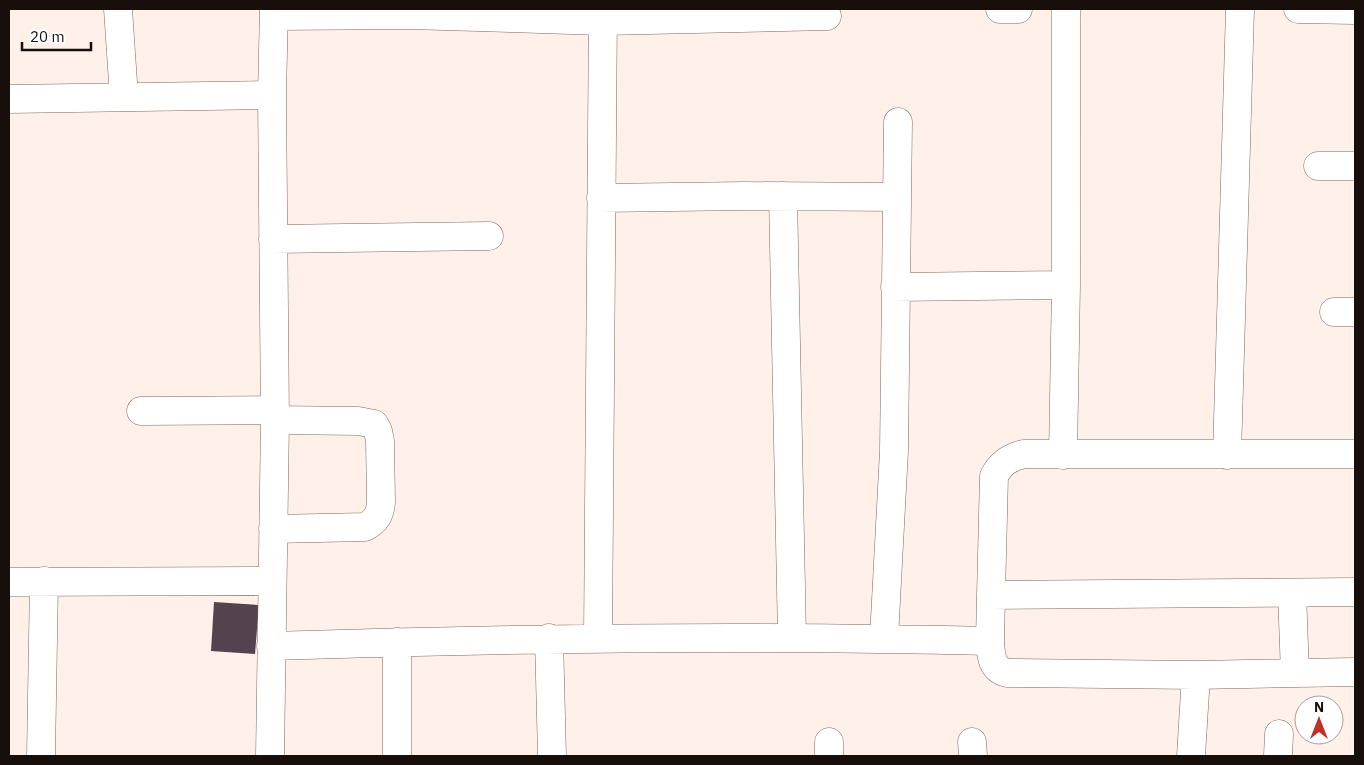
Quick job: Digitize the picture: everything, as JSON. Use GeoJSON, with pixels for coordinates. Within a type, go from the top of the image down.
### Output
{"type":"FeatureCollection","features":[{"type":"Feature","properties":{"kind":"street"},"geometry":{"type":"LineString","coordinates":[[118,9],[124,97]]}},
{"type":"Feature","properties":{"kind":"street"},"geometry":{"type":"LineString","coordinates":[[1000,9],[1018,9]]}},
{"type":"Feature","properties":{"kind":"street"},"geometry":{"type":"LineString","coordinates":[[1063,455],[1066,285],[1066,9]]}},
{"type":"Feature","properties":{"kind":"street"},"geometry":{"type":"LineString","coordinates":[[1227,455],[1240,9]]}},
{"type":"Feature","properties":{"kind":"street"},"geometry":{"type":"LineString","coordinates":[[1298,9],[1355,10]]}},
{"type":"Feature","properties":{"kind":"street"},"geometry":{"type":"LineString","coordinates":[[270,756],[275,415],[272,95],[274,13],[411,12],[827,16]]}},
{"type":"Feature","properties":{"kind":"street"},"geometry":{"type":"LineString","coordinates":[[598,637],[603,15]]}},
{"type":"Feature","properties":{"kind":"street"},"geometry":{"type":"LineString","coordinates":[[9,100],[272,95]]}},
{"type":"Feature","properties":{"kind":"street"},"geometry":{"type":"LineString","coordinates":[[884,638],[894,451],[898,122]]}},
{"type":"Feature","properties":{"kind":"street"},"geometry":{"type":"LineString","coordinates":[[1318,166],[1355,166]]}},
{"type":"Feature","properties":{"kind":"street"},"geometry":{"type":"LineString","coordinates":[[783,196],[792,637]]}},
{"type":"Feature","properties":{"kind":"street"},"geometry":{"type":"LineString","coordinates":[[601,198],[896,197]]}},
{"type":"Feature","properties":{"kind":"street"},"geometry":{"type":"LineString","coordinates":[[273,239],[489,236]]}},
{"type":"Feature","properties":{"kind":"street"},"geometry":{"type":"LineString","coordinates":[[895,286],[1066,285]]}},
{"type":"Feature","properties":{"kind":"street"},"geometry":{"type":"LineString","coordinates":[[141,411],[275,415],[358,421],[374,424],[380,441],[380,512],[375,522],[365,527],[273,529]]}},
{"type":"Feature","properties":{"kind":"street"},"geometry":{"type":"LineString","coordinates":[[1355,454],[1024,454],[1014,456],[999,468],[994,476],[990,641],[994,665],[1000,671],[1007,673],[1196,675],[1355,672]]}},
{"type":"Feature","properties":{"kind":"street"},"geometry":{"type":"LineString","coordinates":[[41,756],[44,581]]}},
{"type":"Feature","properties":{"kind":"street"},"geometry":{"type":"LineString","coordinates":[[9,582],[272,581]]}},
{"type":"Feature","properties":{"kind":"street"},"geometry":{"type":"LineString","coordinates":[[991,595],[1355,592]]}},
{"type":"Feature","properties":{"kind":"street"},"geometry":{"type":"LineString","coordinates":[[1292,593],[1295,673]]}},
{"type":"Feature","properties":{"kind":"street"},"geometry":{"type":"LineString","coordinates":[[271,646],[598,637],[792,637],[990,641]]}},
{"type":"Feature","properties":{"kind":"street"},"geometry":{"type":"LineString","coordinates":[[549,638],[552,756]]}},
{"type":"Feature","properties":{"kind":"street"},"geometry":{"type":"LineString","coordinates":[[397,642],[397,756]]}},
{"type":"Feature","properties":{"kind":"street"},"geometry":{"type":"LineString","coordinates":[[1191,756],[1196,675]]}},
{"type":"Feature","properties":{"kind":"building"},"geometry":{"type":"Polygon","coordinates":[[[214,602],[259,605],[255,654],[211,651],[214,602]]]}}]}
